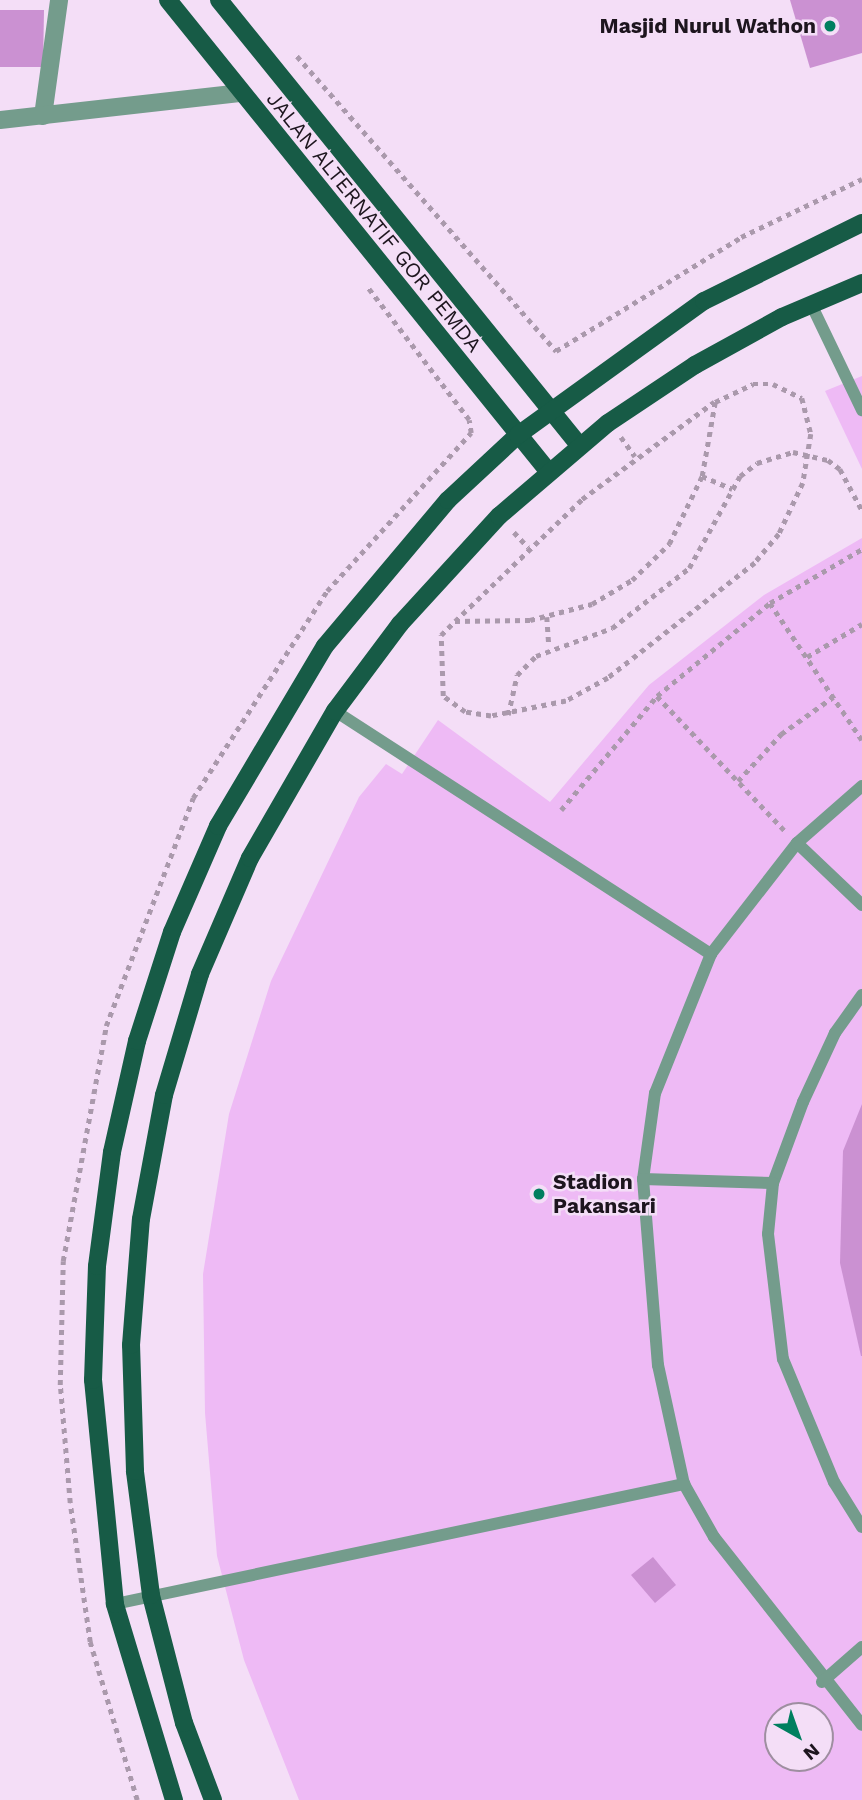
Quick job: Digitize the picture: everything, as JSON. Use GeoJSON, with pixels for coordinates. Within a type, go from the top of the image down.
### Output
{"type":"FeatureCollection","features":[{"type":"Feature","properties":{"kind":"main road","name":"JALAN ALTERNATIF GOR PEMDA"},"geometry":{"type":"LineString","coordinates":[[168,0],[239,93],[548,471]]}},
{"type":"Feature","properties":{"kind":"main road","name":"JALAN ALTERNATIF GOR PEMDA"},"geometry":{"type":"LineString","coordinates":[[219,0],[579,445]]}},
{"type":"Feature","properties":{"kind":"main road"},"geometry":{"type":"LineString","coordinates":[[174,1800],[115,1604],[93,1380],[97,1266],[112,1152],[137,1041],[172,932],[218,826],[326,646],[439,510],[517,435],[549,409],[704,301],[862,223]]}},
{"type":"Feature","properties":{"kind":"main road"},"geometry":{"type":"LineString","coordinates":[[212,1800],[184,1723],[152,1595],[135,1471],[131,1345],[141,1219],[164,1095],[200,974],[250,858],[335,711],[400,624],[548,471],[579,445],[695,365],[811,304],[862,283]]}},
{"type":"Feature","properties":{"kind":"street"},"geometry":{"type":"LineString","coordinates":[[43,116],[59,0]]}},
{"type":"Feature","properties":{"kind":"street"},"geometry":{"type":"LineString","coordinates":[[0,120],[239,93]]}},
{"type":"Feature","properties":{"kind":"lane"},"geometry":{"type":"LineString","coordinates":[[811,304],[862,410]]}},
{"type":"Feature","properties":{"kind":"lane"},"geometry":{"type":"LineString","coordinates":[[335,711],[711,954]]}},
{"type":"Feature","properties":{"kind":"lane"},"geometry":{"type":"LineString","coordinates":[[862,786],[797,843],[711,954],[655,1093],[643,1179],[658,1365],[684,1484],[714,1537],[822,1682],[862,1725]]}},
{"type":"Feature","properties":{"kind":"lane"},"geometry":{"type":"LineString","coordinates":[[797,843],[862,905]]}},
{"type":"Feature","properties":{"kind":"lane"},"geometry":{"type":"LineString","coordinates":[[862,995],[835,1033],[773,1183],[768,1234],[783,1359],[824,1460],[862,1527]]}},
{"type":"Feature","properties":{"kind":"lane"},"geometry":{"type":"LineString","coordinates":[[643,1179],[773,1183]]}},
{"type":"Feature","properties":{"kind":"lane"},"geometry":{"type":"LineString","coordinates":[[115,1604],[684,1484]]}},
{"type":"Feature","properties":{"kind":"lane"},"geometry":{"type":"LineString","coordinates":[[822,1682],[862,1647]]}},
{"type":"Feature","properties":{"kind":"path"},"geometry":{"type":"LineString","coordinates":[[293,52],[556,351],[741,237],[862,179]]}},
{"type":"Feature","properties":{"kind":"path"},"geometry":{"type":"LineString","coordinates":[[752,384],[791,389],[807,409],[810,455],[779,534],[755,564],[608,678],[566,701],[508,715],[465,712],[443,696],[441,635],[528,547],[635,456],[715,402],[752,384]]}},
{"type":"Feature","properties":{"kind":"path"},"geometry":{"type":"LineString","coordinates":[[455,621],[547,617],[592,604],[632,580],[669,544],[702,476],[715,402]]}},
{"type":"Feature","properties":{"kind":"path"},"geometry":{"type":"LineString","coordinates":[[608,441],[628,426]]}},
{"type":"Feature","properties":{"kind":"path"},"geometry":{"type":"LineString","coordinates":[[618,433],[635,456]]}},
{"type":"Feature","properties":{"kind":"path"},"geometry":{"type":"LineString","coordinates":[[508,715],[517,675],[550,646],[612,628],[651,603],[690,568],[740,475],[775,454],[810,455],[840,469],[862,510]]}},
{"type":"Feature","properties":{"kind":"path"},"geometry":{"type":"LineString","coordinates":[[702,476],[732,489]]}},
{"type":"Feature","properties":{"kind":"path"},"geometry":{"type":"LineString","coordinates":[[499,536],[509,526],[528,547]]}},
{"type":"Feature","properties":{"kind":"path"},"geometry":{"type":"LineString","coordinates":[[561,810],[657,696],[769,603],[862,549]]}},
{"type":"Feature","properties":{"kind":"path"},"geometry":{"type":"LineString","coordinates":[[769,603],[862,740]]}},
{"type":"Feature","properties":{"kind":"path"},"geometry":{"type":"LineString","coordinates":[[547,617],[550,646]]}},
{"type":"Feature","properties":{"kind":"path"},"geometry":{"type":"LineString","coordinates":[[807,657],[862,624]]}},
{"type":"Feature","properties":{"kind":"path"},"geometry":{"type":"LineString","coordinates":[[657,696],[797,843]]}},
{"type":"Feature","properties":{"kind":"path"},"geometry":{"type":"LineString","coordinates":[[738,781],[781,734],[833,696]]}},
{"type":"Feature","properties":{"kind":"shaded area"},"geometry":{"type":"Polygon","coordinates":[[[862,376],[862,469],[825,391],[862,376]]]}},
{"type":"Feature","properties":{"kind":"shaded area","name":"Stadion Pakansari"},"geometry":{"type":"Polygon","coordinates":[[[862,538],[862,1800],[299,1800],[244,1660],[217,1556],[205,1413],[203,1274],[229,1114],[271,981],[359,797],[386,764],[402,774],[438,720],[550,802],[649,685],[764,595],[862,538]]]}},
{"type":"Feature","properties":{"kind":"building","name":"Masjid Nurul Wathon"},"geometry":{"type":"Polygon","coordinates":[[[790,0],[862,0],[862,53],[810,68],[790,0]]]}},
{"type":"Feature","properties":{"kind":"building"},"geometry":{"type":"Polygon","coordinates":[[[0,10],[44,10],[43,67],[0,67],[0,10]]]}},
{"type":"Feature","properties":{"kind":"building"},"geometry":{"type":"Polygon","coordinates":[[[862,1104],[861,1356],[840,1263],[843,1151],[862,1104]]]}},
{"type":"Feature","properties":{"kind":"building"},"geometry":{"type":"Polygon","coordinates":[[[653,1557],[676,1585],[655,1603],[631,1575],[653,1557]]]}},
{"type":"Feature","properties":{"kind":"place","name":"Masjid Nurul Wathon"},"geometry":{"type":"Point","coordinates":[830,26]}},
{"type":"Feature","properties":{"kind":"place","name":"Stadion Pakansari"},"geometry":{"type":"Point","coordinates":[539,1194]}}]}
